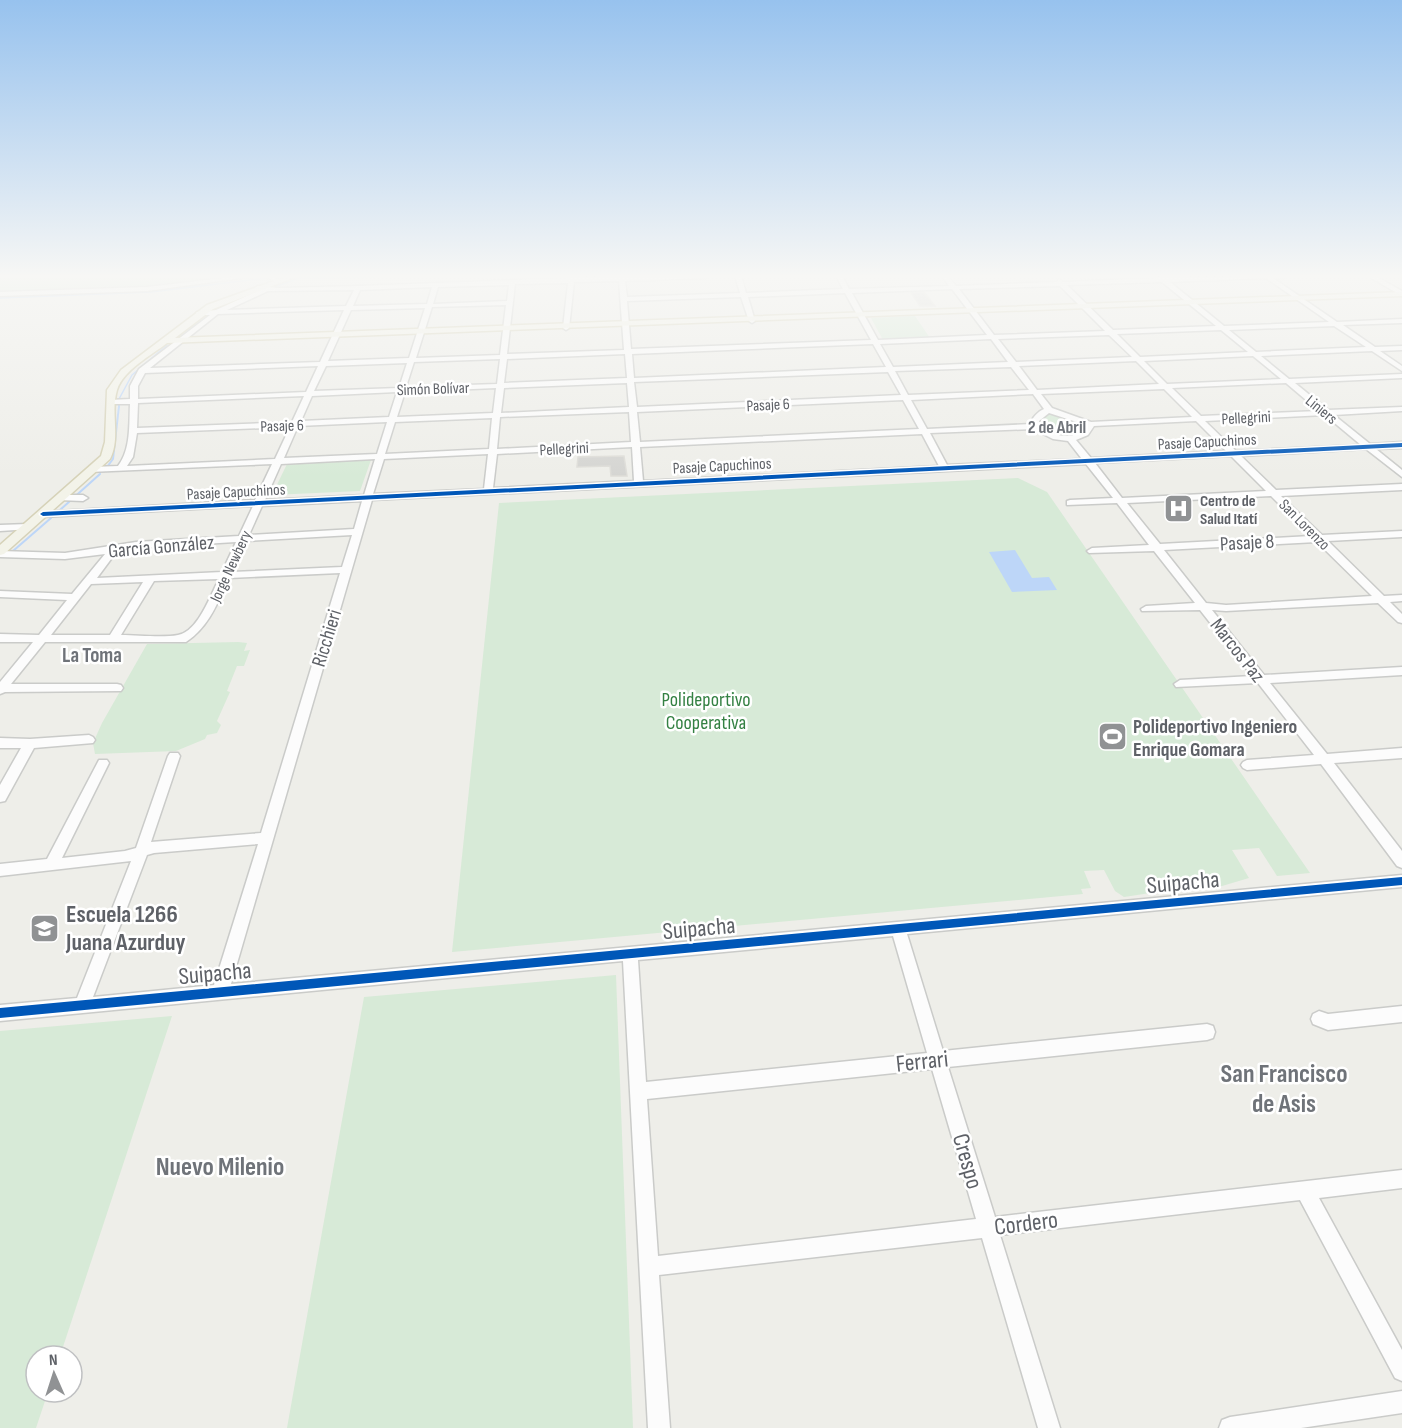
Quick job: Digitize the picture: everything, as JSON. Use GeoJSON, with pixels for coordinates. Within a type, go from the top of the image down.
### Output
{"type":"FeatureCollection","features":[{"type":"Feature","properties":{"kind":"main road"},"geometry":{"type":"LineString","coordinates":[[0,552],[43,514],[72,498],[92,470],[106,457],[110,442],[112,402],[116,381],[124,372],[171,343]]}},
{"type":"Feature","properties":{"kind":"street"},"geometry":{"type":"LineString","coordinates":[[120,469],[129,457],[133,431],[135,381],[142,371],[172,343]]}},
{"type":"Feature","properties":{"kind":"street","name":"Jorge Newbery"},"geometry":{"type":"LineString","coordinates":[[112,639],[182,639],[193,632],[208,613],[333,343]]}},
{"type":"Feature","properties":{"kind":"street","name":"Ricchieri"},"geometry":{"type":"LineString","coordinates":[[220,993],[357,532],[417,343]]}},
{"type":"Feature","properties":{"kind":"street"},"geometry":{"type":"LineString","coordinates":[[488,491],[505,343]]}},
{"type":"Feature","properties":{"kind":"street"},"geometry":{"type":"LineString","coordinates":[[627,343],[639,483]]}},
{"type":"Feature","properties":{"kind":"street"},"geometry":{"type":"LineString","coordinates":[[142,371],[838,343]]}},
{"type":"Feature","properties":{"kind":"street"},"geometry":{"type":"LineString","coordinates":[[876,343],[944,467]]}},
{"type":"Feature","properties":{"kind":"street"},"geometry":{"type":"LineString","coordinates":[[998,343],[1049,410],[1090,424],[1089,430],[1078,438],[1071,439],[1040,430],[1035,426],[1035,421],[1043,412],[1049,410]]}},
{"type":"Feature","properties":{"kind":"street","name":"San Lorenzo"},"geometry":{"type":"LineString","coordinates":[[1121,343],[1402,620]]}},
{"type":"Feature","properties":{"kind":"street","name":"Liniers"},"geometry":{"type":"LineString","coordinates":[[1240,343],[1402,474]]}},
{"type":"Feature","properties":{"kind":"street"},"geometry":{"type":"LineString","coordinates":[[1363,343],[1402,369]]}},
{"type":"Feature","properties":{"kind":"street","name":"Simón Bolívar"},"geometry":{"type":"LineString","coordinates":[[112,402],[1402,348]]}},
{"type":"Feature","properties":{"kind":"street","name":"Pasaje 6"},"geometry":{"type":"LineString","coordinates":[[133,431],[1402,376]]}},
{"type":"Feature","properties":{"kind":"street","name":"Pellegrini"},"geometry":{"type":"LineString","coordinates":[[1090,424],[1402,410]]}},
{"type":"Feature","properties":{"kind":"street","name":"Pellegrini"},"geometry":{"type":"LineString","coordinates":[[92,470],[636,445],[923,429],[1035,426]]}},
{"type":"Feature","properties":{"kind":"street","name":"Marcos Paz"},"geometry":{"type":"LineString","coordinates":[[1071,439],[1324,759],[1402,862]]}},
{"type":"Feature","properties":{"kind":"street","name":"Pasaje Capuchinos"},"geometry":{"type":"LineString","coordinates":[[43,514],[1402,445]]}},
{"type":"Feature","properties":{"kind":"street"},"geometry":{"type":"LineString","coordinates":[[1070,504],[1402,487]]}},
{"type":"Feature","properties":{"kind":"street"},"geometry":{"type":"LineString","coordinates":[[0,528],[28,527]]}},
{"type":"Feature","properties":{"kind":"street","name":"García González"},"geometry":{"type":"LineString","coordinates":[[0,552],[65,556],[136,545],[357,532]]}},
{"type":"Feature","properties":{"kind":"street","name":"Pasaje 8"},"geometry":{"type":"LineString","coordinates":[[1092,551],[1402,534]]}},
{"type":"Feature","properties":{"kind":"street"},"geometry":{"type":"LineString","coordinates":[[0,689],[115,548]]}},
{"type":"Feature","properties":{"kind":"street"},"geometry":{"type":"LineString","coordinates":[[88,581],[346,570]]}},
{"type":"Feature","properties":{"kind":"street"},"geometry":{"type":"LineString","coordinates":[[0,638],[112,639],[150,579]]}},
{"type":"Feature","properties":{"kind":"street"},"geometry":{"type":"LineString","coordinates":[[1146,609],[1203,606],[1226,608],[1376,595],[1402,590]]}},
{"type":"Feature","properties":{"kind":"street"},"geometry":{"type":"LineString","coordinates":[[0,594],[76,597]]}},
{"type":"Feature","properties":{"kind":"street"},"geometry":{"type":"LineString","coordinates":[[1376,595],[1402,598]]}},
{"type":"Feature","properties":{"kind":"street"},"geometry":{"type":"LineString","coordinates":[[1180,684],[1402,671]]}},
{"type":"Feature","properties":{"kind":"street"},"geometry":{"type":"LineString","coordinates":[[0,689],[117,688]]}},
{"type":"Feature","properties":{"kind":"street"},"geometry":{"type":"LineString","coordinates":[[0,743],[30,744],[89,740]]}},
{"type":"Feature","properties":{"kind":"street"},"geometry":{"type":"LineString","coordinates":[[0,797],[30,744]]}},
{"type":"Feature","properties":{"kind":"street"},"geometry":{"type":"LineString","coordinates":[[1247,765],[1402,753]]}},
{"type":"Feature","properties":{"kind":"street"},"geometry":{"type":"LineString","coordinates":[[82,1005],[141,852],[174,756]]}},
{"type":"Feature","properties":{"kind":"street"},"geometry":{"type":"LineString","coordinates":[[51,865],[104,764]]}},
{"type":"Feature","properties":{"kind":"street"},"geometry":{"type":"LineString","coordinates":[[0,870],[125,857],[154,847],[266,838]]}},
{"type":"Feature","properties":{"kind":"street","name":"Suipacha"},"geometry":{"type":"LineString","coordinates":[[0,1013],[1402,881]]}},
{"type":"Feature","properties":{"kind":"street","name":"Crespo"},"geometry":{"type":"LineString","coordinates":[[898,929],[1048,1428]]}},
{"type":"Feature","properties":{"kind":"street"},"geometry":{"type":"LineString","coordinates":[[630,954],[659,1428]]}},
{"type":"Feature","properties":{"kind":"street"},"geometry":{"type":"LineString","coordinates":[[1319,1020],[1329,1022],[1402,1014]]}},
{"type":"Feature","properties":{"kind":"street","name":"Ferrari"},"geometry":{"type":"LineString","coordinates":[[638,1091],[1207,1032]]}},
{"type":"Feature","properties":{"kind":"street","name":"Cordero"},"geometry":{"type":"LineString","coordinates":[[649,1268],[1402,1179]]}},
{"type":"Feature","properties":{"kind":"street"},"geometry":{"type":"LineString","coordinates":[[1305,1190],[1402,1371]]}},
{"type":"Feature","properties":{"kind":"street"},"geometry":{"type":"LineString","coordinates":[[1230,1428],[1402,1402]]}},
{"type":"Feature","properties":{"kind":"green space"},"geometry":{"type":"Polygon","coordinates":[[[1057,413],[1081,422],[1085,427],[1076,436],[1066,436],[1051,432],[1039,423],[1047,414],[1057,413]]]}},
{"type":"Feature","properties":{"kind":"green space"},"geometry":{"type":"Polygon","coordinates":[[[371,460],[360,491],[272,495],[287,464],[371,460]]]}},
{"type":"Feature","properties":{"kind":"green space","name":"Polideportivo Cooperativa"},"geometry":{"type":"Polygon","coordinates":[[[1018,478],[1047,492],[1310,873],[1277,876],[1259,848],[1232,850],[1249,878],[1212,889],[1157,892],[1124,897],[1115,891],[1104,870],[1084,871],[1091,888],[1081,889],[1083,894],[452,952],[499,503],[1018,478]]]}},
{"type":"Feature","properties":{"kind":"green space"},"geometry":{"type":"Polygon","coordinates":[[[247,643],[244,651],[250,650],[244,666],[237,666],[227,691],[230,692],[217,721],[221,725],[217,733],[207,735],[205,739],[176,751],[95,754],[93,743],[102,723],[147,644],[247,643]]]}},
{"type":"Feature","properties":{"kind":"green space"},"geometry":{"type":"Polygon","coordinates":[[[616,975],[633,1428],[287,1428],[364,997],[616,975]]]}},
{"type":"Feature","properties":{"kind":"green space"},"geometry":{"type":"Polygon","coordinates":[[[172,1016],[64,1344],[24,1344],[24,1404],[44,1404],[36,1428],[0,1428],[0,1031],[172,1016]]]}},
{"type":"Feature","properties":{"kind":"water"},"geometry":{"type":"Polygon","coordinates":[[[1015,550],[1032,578],[1049,577],[1057,590],[1012,592],[989,552],[1015,550]]]}},
{"type":"Feature","properties":{"kind":"building"},"geometry":{"type":"Polygon","coordinates":[[[624,456],[627,476],[611,476],[610,466],[577,467],[578,457],[624,456]]]}},
{"type":"Feature","properties":{"kind":"waterway"},"geometry":{"type":"LineString","coordinates":[[119,399],[132,375],[167,345]]}},
{"type":"Feature","properties":{"kind":"waterway"},"geometry":{"type":"LineString","coordinates":[[107,467],[113,459],[119,406]]}},
{"type":"Feature","properties":{"kind":"waterway"},"geometry":{"type":"LineString","coordinates":[[60,510],[100,474]]}},
{"type":"Feature","properties":{"kind":"waterway"},"geometry":{"type":"LineString","coordinates":[[13,551],[51,518]]}},
{"type":"Feature","properties":{"kind":"cycle path"},"geometry":{"type":"LineString","coordinates":[[43,514],[1402,445]]}},
{"type":"Feature","properties":{"kind":"cycle path"},"geometry":{"type":"LineString","coordinates":[[0,1013],[1402,881]]}},
{"type":"Feature","properties":{"kind":"place","name":"Centro de Salud Itatí"},"geometry":{"type":"Point","coordinates":[1179,509]}},
{"type":"Feature","properties":{"kind":"place","name":"Polideportivo Ingeniero Enrique Gomara"},"geometry":{"type":"Point","coordinates":[1112,737]}},
{"type":"Feature","properties":{"kind":"place","name":"Escuela 1266 Juana Azurduy"},"geometry":{"type":"Point","coordinates":[45,928]}},
{"type":"Feature","properties":{"kind":"district","name":"2 de Abril"},"geometry":{"type":"Point","coordinates":[1057,427]}},
{"type":"Feature","properties":{"kind":"district","name":"La Toma"},"geometry":{"type":"Point","coordinates":[92,655]}},
{"type":"Feature","properties":{"kind":"district","name":"San Francisco de Asis"},"geometry":{"type":"Point","coordinates":[1284,1088]}},
{"type":"Feature","properties":{"kind":"district","name":"Nuevo Milenio"},"geometry":{"type":"Point","coordinates":[220,1166]}}]}
